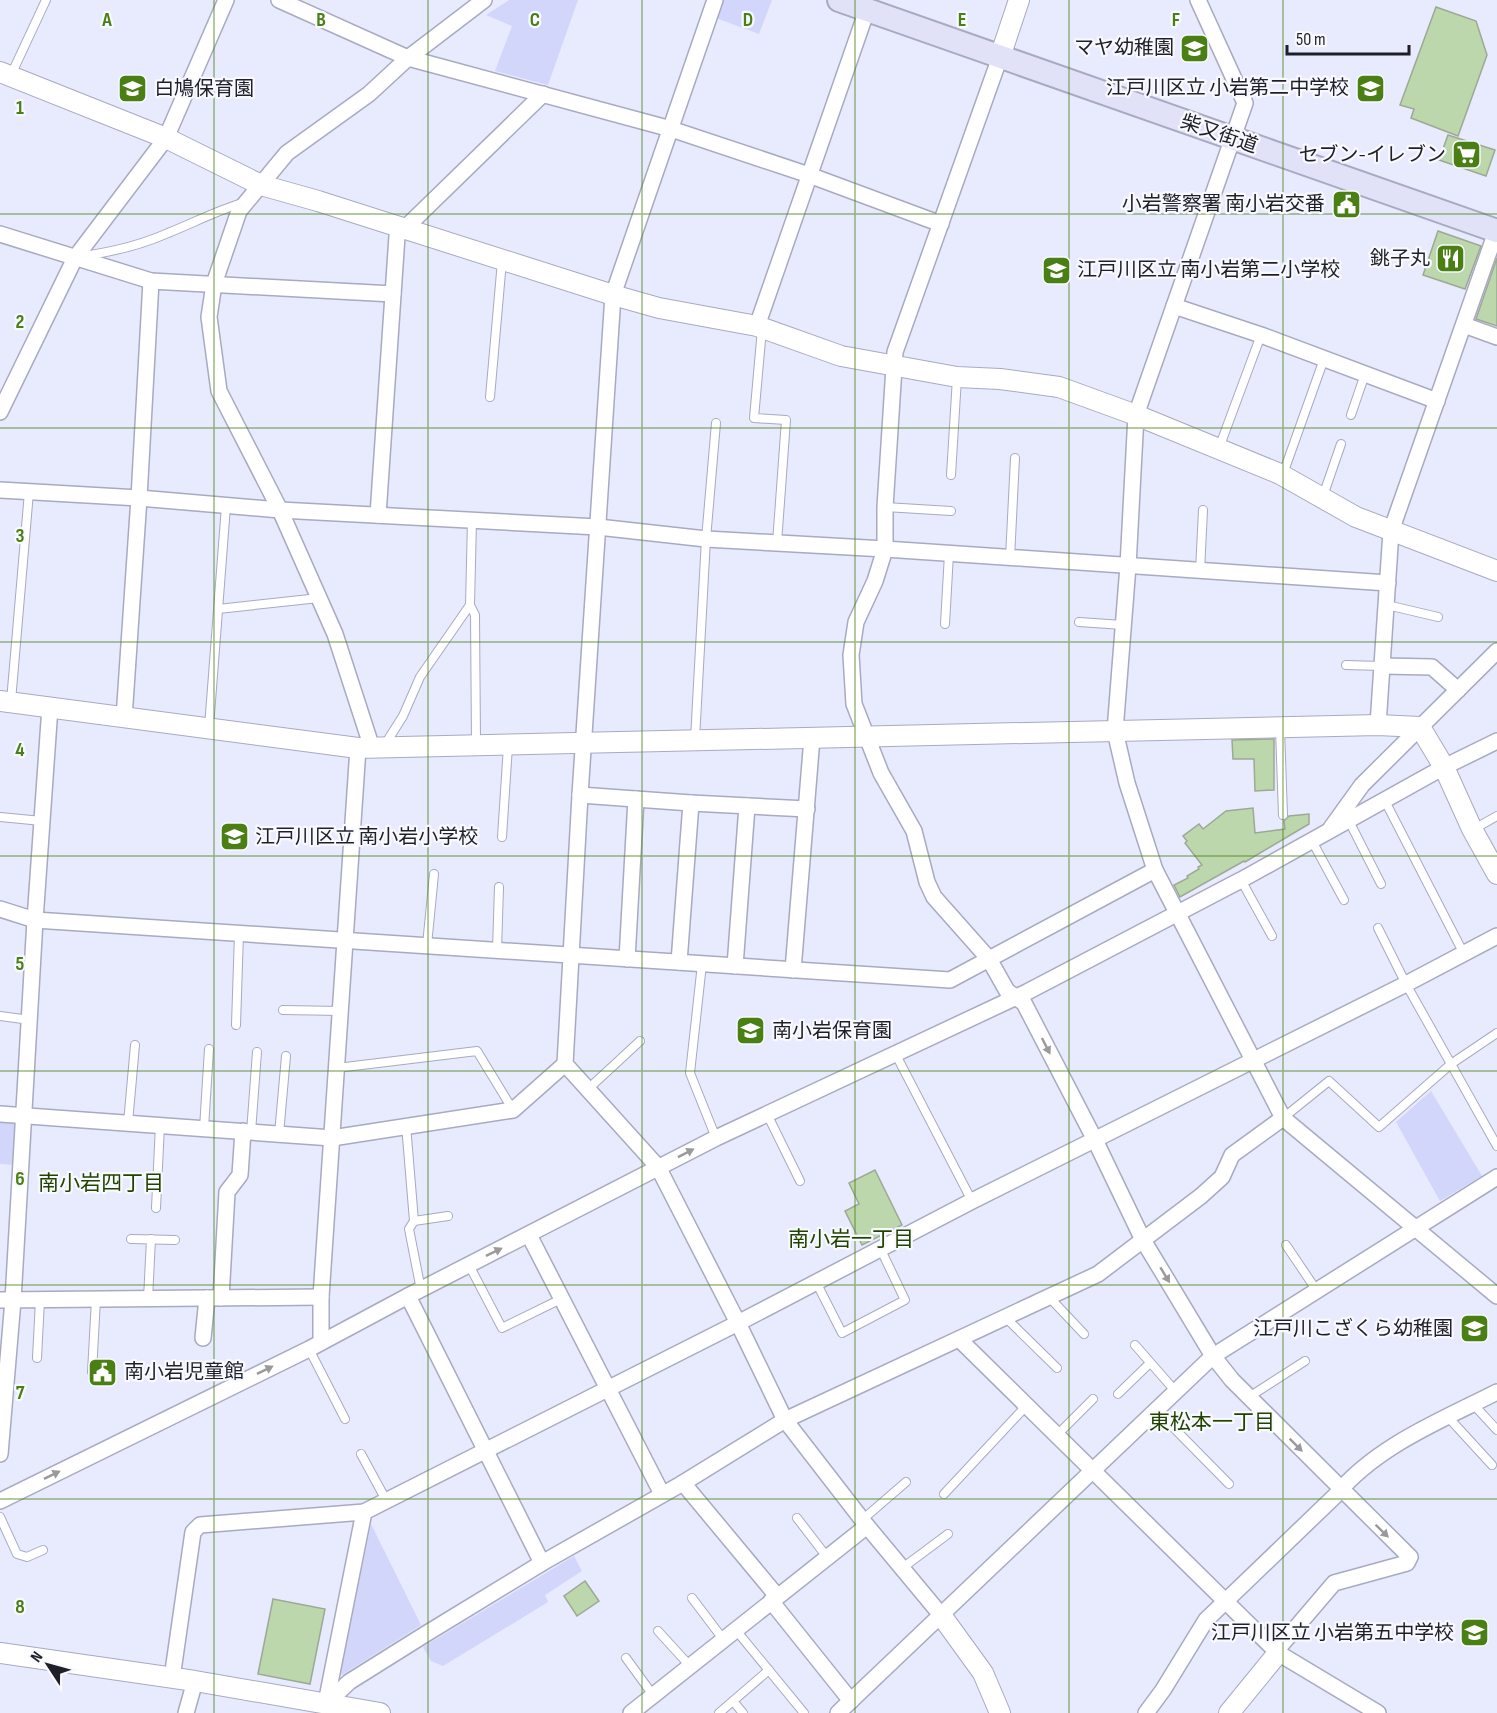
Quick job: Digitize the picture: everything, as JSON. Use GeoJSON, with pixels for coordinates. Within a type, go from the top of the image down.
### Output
{"type":"FeatureCollection","features":[{"type":"Feature","properties":{"kind":"main road","name":"柴又街道"},"geometry":{"type":"LineString","coordinates":[[839,0],[1497,230]]}},
{"type":"Feature","properties":{"kind":"street"},"geometry":{"type":"LineString","coordinates":[[0,412],[75,258],[166,138],[226,0]]}},
{"type":"Feature","properties":{"kind":"street"},"geometry":{"type":"LineString","coordinates":[[279,0],[408,58],[671,129],[809,175],[941,224]]}},
{"type":"Feature","properties":{"kind":"street"},"geometry":{"type":"LineString","coordinates":[[315,1345],[321,1297],[346,939],[371,748],[335,634],[280,510],[219,391],[209,317],[214,284],[239,211],[287,153],[369,94],[408,58],[484,0]]}},
{"type":"Feature","properties":{"kind":"street"},"geometry":{"type":"LineString","coordinates":[[715,0],[613,295],[583,743],[565,1064],[658,1167],[786,1420],[864,1523],[941,1615],[983,1673],[1000,1713]]}},
{"type":"Feature","properties":{"kind":"street"},"geometry":{"type":"LineString","coordinates":[[1019,0],[895,352],[885,507],[885,549],[875,581],[856,622],[851,656],[854,704],[881,773],[914,831],[933,897],[988,959],[1007,991],[1024,1003],[1095,1140],[1143,1240],[1213,1356],[1232,1380],[1410,1557],[1407,1563],[1334,1583],[1229,1713]]}},
{"type":"Feature","properties":{"kind":"street"},"geometry":{"type":"LineString","coordinates":[[1198,0],[1245,103],[1136,415],[1128,566],[1115,731],[1127,783],[1155,870],[1284,1118],[1497,1296]]}},
{"type":"Feature","properties":{"kind":"street"},"geometry":{"type":"LineString","coordinates":[[759,327],[867,10]]}},
{"type":"Feature","properties":{"kind":"street"},"geometry":{"type":"LineString","coordinates":[[5,74],[166,138],[261,185],[318,201],[397,228],[405,228],[613,295],[659,308],[759,327],[841,356],[957,377],[1000,379],[1059,387],[1136,415],[1283,475],[1356,517],[1497,571]]}},
{"type":"Feature","properties":{"kind":"street"},"geometry":{"type":"LineString","coordinates":[[378,515],[397,236],[543,94]]}},
{"type":"Feature","properties":{"kind":"street"},"geometry":{"type":"LineString","coordinates":[[1378,725],[1391,531],[1497,230]]}},
{"type":"Feature","properties":{"kind":"street"},"geometry":{"type":"LineString","coordinates":[[0,234],[151,281],[393,294]]}},
{"type":"Feature","properties":{"kind":"street"},"geometry":{"type":"LineString","coordinates":[[124,717],[151,281]]}},
{"type":"Feature","properties":{"kind":"street"},"geometry":{"type":"LineString","coordinates":[[1174,306],[1261,335],[1437,401]]}},
{"type":"Feature","properties":{"kind":"street"},"geometry":{"type":"LineString","coordinates":[[1464,325],[1497,337]]}},
{"type":"Feature","properties":{"kind":"street"},"geometry":{"type":"LineString","coordinates":[[0,490],[139,498],[280,510],[598,527],[706,539],[1388,583]]}},
{"type":"Feature","properties":{"kind":"street"},"geometry":{"type":"LineString","coordinates":[[1328,832],[1362,785],[1497,651]]}},
{"type":"Feature","properties":{"kind":"street"},"geometry":{"type":"LineString","coordinates":[[1382,666],[1432,667],[1458,690]]}},
{"type":"Feature","properties":{"kind":"street"},"geometry":{"type":"LineString","coordinates":[[6,701],[209,729],[371,748],[1378,725],[1420,727]]}},
{"type":"Feature","properties":{"kind":"street"},"geometry":{"type":"LineString","coordinates":[[0,1454],[7,1300],[25,1116],[35,920],[50,707]]}},
{"type":"Feature","properties":{"kind":"street"},"geometry":{"type":"LineString","coordinates":[[1420,727],[1444,767],[1472,829],[1497,874]]}},
{"type":"Feature","properties":{"kind":"street"},"geometry":{"type":"LineString","coordinates":[[793,970],[812,738]]}},
{"type":"Feature","properties":{"kind":"street"},"geometry":{"type":"LineString","coordinates":[[0,1500],[315,1345],[716,1138],[1015,998],[1241,880],[1444,767],[1497,741]]}},
{"type":"Feature","properties":{"kind":"street"},"geometry":{"type":"LineString","coordinates":[[580,795],[807,809]]}},
{"type":"Feature","properties":{"kind":"street"},"geometry":{"type":"LineString","coordinates":[[627,959],[636,799]]}},
{"type":"Feature","properties":{"kind":"street"},"geometry":{"type":"LineString","coordinates":[[679,962],[691,803]]}},
{"type":"Feature","properties":{"kind":"street"},"geometry":{"type":"LineString","coordinates":[[735,966],[747,806]]}},
{"type":"Feature","properties":{"kind":"street"},"geometry":{"type":"LineString","coordinates":[[0,909],[35,920],[950,980],[1155,870]]}},
{"type":"Feature","properties":{"kind":"street"},"geometry":{"type":"LineString","coordinates":[[172,1678],[193,1532],[200,1525],[364,1512],[1497,936]]}},
{"type":"Feature","properties":{"kind":"street"},"geometry":{"type":"LineString","coordinates":[[0,1114],[332,1137],[513,1110],[565,1064]]}},
{"type":"Feature","properties":{"kind":"street"},"geometry":{"type":"LineString","coordinates":[[334,1708],[349,1682],[542,1563],[683,1483],[786,1420],[1098,1274],[1202,1196],[1222,1177],[1232,1155],[1284,1118]]}},
{"type":"Feature","properties":{"kind":"street"},"geometry":{"type":"LineString","coordinates":[[203,1338],[214,1298],[227,1192],[240,1175],[247,1131]]}},
{"type":"Feature","properties":{"kind":"street"},"geometry":{"type":"LineString","coordinates":[[838,1713],[1092,1470],[1177,1393],[1213,1356],[1497,1177]]}},
{"type":"Feature","properties":{"kind":"street"},"geometry":{"type":"LineString","coordinates":[[529,1235],[662,1494]]}},
{"type":"Feature","properties":{"kind":"street"},"geometry":{"type":"LineString","coordinates":[[414,1293],[484,1450],[542,1563]]}},
{"type":"Feature","properties":{"kind":"street"},"geometry":{"type":"LineString","coordinates":[[7,1300],[321,1297]]}},
{"type":"Feature","properties":{"kind":"street"},"geometry":{"type":"LineString","coordinates":[[960,1340],[1277,1652],[1378,1713]]}},
{"type":"Feature","properties":{"kind":"street"},"geometry":{"type":"LineString","coordinates":[[1146,1713],[1163,1690],[1206,1620],[1349,1480],[1399,1442],[1497,1392]]}},
{"type":"Feature","properties":{"kind":"street"},"geometry":{"type":"LineString","coordinates":[[683,1483],[774,1598],[851,1701]]}},
{"type":"Feature","properties":{"kind":"street"},"geometry":{"type":"LineString","coordinates":[[334,1708],[364,1512]]}},
{"type":"Feature","properties":{"kind":"street"},"geometry":{"type":"LineString","coordinates":[[631,1713],[827,1557],[864,1523]]}},
{"type":"Feature","properties":{"kind":"street"},"geometry":{"type":"LineString","coordinates":[[0,1653],[195,1681],[334,1708],[380,1713]]}},
{"type":"Feature","properties":{"kind":"street"},"geometry":{"type":"LineString","coordinates":[[186,1713],[195,1681]]}},
{"type":"Feature","properties":{"kind":"lane"},"geometry":{"type":"LineString","coordinates":[[5,74],[46,0]]}},
{"type":"Feature","properties":{"kind":"lane"},"geometry":{"type":"LineString","coordinates":[[75,258],[110,252],[166,234],[223,209],[246,202]]}},
{"type":"Feature","properties":{"kind":"lane"},"geometry":{"type":"LineString","coordinates":[[490,397],[502,261]]}},
{"type":"Feature","properties":{"kind":"lane"},"geometry":{"type":"LineString","coordinates":[[759,327],[754,418],[786,420],[777,543]]}},
{"type":"Feature","properties":{"kind":"lane"},"geometry":{"type":"LineString","coordinates":[[1219,449],[1261,335]]}},
{"type":"Feature","properties":{"kind":"lane"},"geometry":{"type":"LineString","coordinates":[[1283,475],[1324,359]]}},
{"type":"Feature","properties":{"kind":"lane"},"geometry":{"type":"LineString","coordinates":[[1352,415],[1365,374]]}},
{"type":"Feature","properties":{"kind":"lane"},"geometry":{"type":"LineString","coordinates":[[951,475],[957,377]]}},
{"type":"Feature","properties":{"kind":"lane"},"geometry":{"type":"LineString","coordinates":[[695,740],[706,539],[716,423]]}},
{"type":"Feature","properties":{"kind":"lane"},"geometry":{"type":"LineString","coordinates":[[1323,498],[1341,444]]}},
{"type":"Feature","properties":{"kind":"lane"},"geometry":{"type":"LineString","coordinates":[[1010,558],[1015,458]]}},
{"type":"Feature","properties":{"kind":"lane"},"geometry":{"type":"LineString","coordinates":[[6,701],[30,492]]}},
{"type":"Feature","properties":{"kind":"lane"},"geometry":{"type":"LineString","coordinates":[[209,729],[226,506]]}},
{"type":"Feature","properties":{"kind":"lane"},"geometry":{"type":"LineString","coordinates":[[885,507],[951,511]]}},
{"type":"Feature","properties":{"kind":"lane"},"geometry":{"type":"LineString","coordinates":[[1200,571],[1203,510]]}},
{"type":"Feature","properties":{"kind":"lane"},"geometry":{"type":"LineString","coordinates":[[472,520],[470,605],[475,615],[476,745]]}},
{"type":"Feature","properties":{"kind":"lane"},"geometry":{"type":"LineString","coordinates":[[945,624],[949,554]]}},
{"type":"Feature","properties":{"kind":"lane"},"geometry":{"type":"LineString","coordinates":[[218,609],[319,598]]}},
{"type":"Feature","properties":{"kind":"lane"},"geometry":{"type":"LineString","coordinates":[[371,748],[403,716],[420,677],[470,605]]}},
{"type":"Feature","properties":{"kind":"lane"},"geometry":{"type":"LineString","coordinates":[[1387,605],[1438,616]]}},
{"type":"Feature","properties":{"kind":"lane"},"geometry":{"type":"LineString","coordinates":[[1079,622],[1123,625]]}},
{"type":"Feature","properties":{"kind":"lane"},"geometry":{"type":"LineString","coordinates":[[1346,665],[1382,666]]}},
{"type":"Feature","properties":{"kind":"lane"},"geometry":{"type":"LineString","coordinates":[[1280,727],[1283,815]]}},
{"type":"Feature","properties":{"kind":"lane"},"geometry":{"type":"LineString","coordinates":[[502,837],[508,744]]}},
{"type":"Feature","properties":{"kind":"lane"},"geometry":{"type":"LineString","coordinates":[[1385,801],[1464,954]]}},
{"type":"Feature","properties":{"kind":"lane"},"geometry":{"type":"LineString","coordinates":[[1472,829],[1497,816]]}},
{"type":"Feature","properties":{"kind":"lane"},"geometry":{"type":"LineString","coordinates":[[0,817],[42,821]]}},
{"type":"Feature","properties":{"kind":"lane"},"geometry":{"type":"LineString","coordinates":[[1349,821],[1381,884]]}},
{"type":"Feature","properties":{"kind":"lane"},"geometry":{"type":"LineString","coordinates":[[1312,842],[1344,900]]}},
{"type":"Feature","properties":{"kind":"lane"},"geometry":{"type":"LineString","coordinates":[[427,945],[434,874]]}},
{"type":"Feature","properties":{"kind":"lane"},"geometry":{"type":"LineString","coordinates":[[1241,880],[1272,936]]}},
{"type":"Feature","properties":{"kind":"lane"},"geometry":{"type":"LineString","coordinates":[[497,950],[499,887]]}},
{"type":"Feature","properties":{"kind":"lane"},"geometry":{"type":"LineString","coordinates":[[1378,928],[1406,984],[1497,1146]]}},
{"type":"Feature","properties":{"kind":"lane"},"geometry":{"type":"LineString","coordinates":[[236,1025],[239,933]]}},
{"type":"Feature","properties":{"kind":"lane"},"geometry":{"type":"LineString","coordinates":[[702,964],[690,1073],[716,1138]]}},
{"type":"Feature","properties":{"kind":"lane"},"geometry":{"type":"LineString","coordinates":[[283,1010],[341,1011]]}},
{"type":"Feature","properties":{"kind":"lane"},"geometry":{"type":"LineString","coordinates":[[0,1016],[30,1020]]}},
{"type":"Feature","properties":{"kind":"lane"},"geometry":{"type":"LineString","coordinates":[[1284,1118],[1329,1081],[1379,1127],[1451,1064],[1497,1033]]}},
{"type":"Feature","properties":{"kind":"lane"},"geometry":{"type":"LineString","coordinates":[[587,1090],[640,1041]]}},
{"type":"Feature","properties":{"kind":"lane"},"geometry":{"type":"LineString","coordinates":[[128,1123],[135,1045]]}},
{"type":"Feature","properties":{"kind":"lane"},"geometry":{"type":"LineString","coordinates":[[204,1128],[209,1049]]}},
{"type":"Feature","properties":{"kind":"lane"},"geometry":{"type":"LineString","coordinates":[[337,1068],[477,1051],[513,1110]]}},
{"type":"Feature","properties":{"kind":"lane"},"geometry":{"type":"LineString","coordinates":[[247,1131],[257,1052]]}},
{"type":"Feature","properties":{"kind":"lane"},"geometry":{"type":"LineString","coordinates":[[895,1053],[972,1202]]}},
{"type":"Feature","properties":{"kind":"lane"},"geometry":{"type":"LineString","coordinates":[[279,1134],[286,1056]]}},
{"type":"Feature","properties":{"kind":"lane"},"geometry":{"type":"LineString","coordinates":[[767,1114],[800,1181]]}},
{"type":"Feature","properties":{"kind":"lane"},"geometry":{"type":"LineString","coordinates":[[156,1208],[160,1125]]}},
{"type":"Feature","properties":{"kind":"lane"},"geometry":{"type":"LineString","coordinates":[[406,1125],[414,1221],[409,1229],[414,1293]]}},
{"type":"Feature","properties":{"kind":"lane"},"geometry":{"type":"LineString","coordinates":[[414,1221],[448,1216]]}},
{"type":"Feature","properties":{"kind":"lane"},"geometry":{"type":"LineString","coordinates":[[131,1239],[175,1240]]}},
{"type":"Feature","properties":{"kind":"lane"},"geometry":{"type":"LineString","coordinates":[[148,1299],[151,1239]]}},
{"type":"Feature","properties":{"kind":"lane"},"geometry":{"type":"LineString","coordinates":[[1286,1245],[1317,1291]]}},
{"type":"Feature","properties":{"kind":"lane"},"geometry":{"type":"LineString","coordinates":[[816,1281],[842,1333],[905,1300],[880,1248]]}},
{"type":"Feature","properties":{"kind":"lane"},"geometry":{"type":"LineString","coordinates":[[469,1265],[502,1328],[561,1299]]}},
{"type":"Feature","properties":{"kind":"lane"},"geometry":{"type":"LineString","coordinates":[[1049,1297],[1084,1334]]}},
{"type":"Feature","properties":{"kind":"lane"},"geometry":{"type":"LineString","coordinates":[[92,1372],[96,1299]]}},
{"type":"Feature","properties":{"kind":"lane"},"geometry":{"type":"LineString","coordinates":[[37,1358],[40,1300]]}},
{"type":"Feature","properties":{"kind":"lane"},"geometry":{"type":"LineString","coordinates":[[1006,1318],[1057,1368]]}},
{"type":"Feature","properties":{"kind":"lane"},"geometry":{"type":"LineString","coordinates":[[315,1345],[345,1419]]}},
{"type":"Feature","properties":{"kind":"lane"},"geometry":{"type":"LineString","coordinates":[[1135,1345],[1177,1393]]}},
{"type":"Feature","properties":{"kind":"lane"},"geometry":{"type":"LineString","coordinates":[[1249,1397],[1305,1361]]}},
{"type":"Feature","properties":{"kind":"lane"},"geometry":{"type":"LineString","coordinates":[[1118,1394],[1150,1363]]}},
{"type":"Feature","properties":{"kind":"lane"},"geometry":{"type":"LineString","coordinates":[[1057,1435],[1093,1399]]}},
{"type":"Feature","properties":{"kind":"lane"},"geometry":{"type":"LineString","coordinates":[[1473,1404],[1497,1431]]}},
{"type":"Feature","properties":{"kind":"lane"},"geometry":{"type":"LineString","coordinates":[[944,1494],[1027,1406]]}},
{"type":"Feature","properties":{"kind":"lane"},"geometry":{"type":"LineString","coordinates":[[1157,1411],[1229,1484]]}},
{"type":"Feature","properties":{"kind":"lane"},"geometry":{"type":"LineString","coordinates":[[1448,1417],[1492,1466]]}},
{"type":"Feature","properties":{"kind":"lane"},"geometry":{"type":"LineString","coordinates":[[361,1454],[386,1500]]}},
{"type":"Feature","properties":{"kind":"lane"},"geometry":{"type":"LineString","coordinates":[[864,1523],[906,1482]]}},
{"type":"Feature","properties":{"kind":"lane"},"geometry":{"type":"LineString","coordinates":[[0,1517],[17,1554],[27,1557],[43,1550]]}},
{"type":"Feature","properties":{"kind":"lane"},"geometry":{"type":"LineString","coordinates":[[797,1518],[827,1557]]}},
{"type":"Feature","properties":{"kind":"lane"},"geometry":{"type":"LineString","coordinates":[[902,1569],[948,1534]]}},
{"type":"Feature","properties":{"kind":"lane"},"geometry":{"type":"LineString","coordinates":[[692,1598],[723,1640]]}},
{"type":"Feature","properties":{"kind":"lane"},"geometry":{"type":"LineString","coordinates":[[735,1629],[804,1713]]}},
{"type":"Feature","properties":{"kind":"lane"},"geometry":{"type":"LineString","coordinates":[[658,1630],[690,1666]]}},
{"type":"Feature","properties":{"kind":"lane"},"geometry":{"type":"LineString","coordinates":[[626,1658],[653,1695]]}},
{"type":"Feature","properties":{"kind":"lane"},"geometry":{"type":"LineString","coordinates":[[718,1713],[769,1670]]}},
{"type":"Feature","properties":{"kind":"lane"},"geometry":{"type":"LineString","coordinates":[[733,1701],[743,1713]]}},
{"type":"Feature","properties":{"kind":"shaded area"},"geometry":{"type":"Polygon","coordinates":[[[509,0],[578,0],[548,85],[495,71],[512,26],[486,15],[509,0]]]}},
{"type":"Feature","properties":{"kind":"shaded area"},"geometry":{"type":"Polygon","coordinates":[[[723,0],[772,0],[759,34],[716,18],[723,0]]]}},
{"type":"Feature","properties":{"kind":"shaded area"},"geometry":{"type":"Polygon","coordinates":[[[1431,1091],[1482,1176],[1440,1201],[1396,1122],[1431,1091]]]}},
{"type":"Feature","properties":{"kind":"shaded area"},"geometry":{"type":"Polygon","coordinates":[[[0,1119],[19,1121],[16,1165],[0,1164],[0,1119]]]}},
{"type":"Feature","properties":{"kind":"shaded area"},"geometry":{"type":"Polygon","coordinates":[[[371,1524],[421,1625],[342,1675],[340,1674],[371,1524]]]}},
{"type":"Feature","properties":{"kind":"shaded area"},"geometry":{"type":"Polygon","coordinates":[[[574,1556],[582,1571],[545,1595],[548,1602],[443,1666],[431,1661],[423,1647],[574,1556]]]}},
{"type":"Feature","properties":{"kind":"building"},"geometry":{"type":"Polygon","coordinates":[[[1436,7],[1476,21],[1487,55],[1458,136],[1411,118],[1414,109],[1400,105],[1436,7]]]}},
{"type":"Feature","properties":{"kind":"building","name":"セブン-イレブン"},"geometry":{"type":"Polygon","coordinates":[[[1448,135],[1495,150],[1486,176],[1439,160],[1448,135]]]}},
{"type":"Feature","properties":{"kind":"building"},"geometry":{"type":"Polygon","coordinates":[[[1343,196],[1355,200],[1350,212],[1338,208],[1343,196]]]}},
{"type":"Feature","properties":{"kind":"building"},"geometry":{"type":"Polygon","coordinates":[[[1438,231],[1481,246],[1465,289],[1423,275],[1438,231]]]}},
{"type":"Feature","properties":{"kind":"building"},"geometry":{"type":"Polygon","coordinates":[[[1497,258],[1497,326],[1476,319],[1497,258]]]}},
{"type":"Feature","properties":{"kind":"building"},"geometry":{"type":"Polygon","coordinates":[[[1274,739],[1274,790],[1255,791],[1254,759],[1233,759],[1232,740],[1274,739]]]}},
{"type":"Feature","properties":{"kind":"building"},"geometry":{"type":"Polygon","coordinates":[[[1253,808],[1255,833],[1285,829],[1284,821],[1289,816],[1309,814],[1309,824],[1180,897],[1174,885],[1188,878],[1187,876],[1202,865],[1185,843],[1187,841],[1183,836],[1199,824],[1203,829],[1226,811],[1253,808]]]}},
{"type":"Feature","properties":{"kind":"building"},"geometry":{"type":"Polygon","coordinates":[[[875,1170],[902,1225],[862,1245],[845,1211],[859,1204],[849,1183],[875,1170]]]}},
{"type":"Feature","properties":{"kind":"building"},"geometry":{"type":"Polygon","coordinates":[[[585,1581],[599,1601],[577,1616],[564,1596],[585,1581]]]}},
{"type":"Feature","properties":{"kind":"building"},"geometry":{"type":"Polygon","coordinates":[[[273,1599],[325,1609],[310,1684],[258,1674],[273,1599]]]}},
{"type":"Feature","properties":{"kind":"place","name":"マヤ幼稚園"},"geometry":{"type":"Point","coordinates":[1195,48]}},
{"type":"Feature","properties":{"kind":"place","name":"江戸川区立 小岩第二中学校"},"geometry":{"type":"Point","coordinates":[1370,88]}},
{"type":"Feature","properties":{"kind":"place","name":"白鳩保育園"},"geometry":{"type":"Point","coordinates":[133,89]}},
{"type":"Feature","properties":{"kind":"place","name":"セブン-イレブン"},"geometry":{"type":"Point","coordinates":[1467,155]}},
{"type":"Feature","properties":{"kind":"place","name":"小岩警察署 南小岩交番"},"geometry":{"type":"Point","coordinates":[1346,204]}},
{"type":"Feature","properties":{"kind":"place","name":"銚子丸"},"geometry":{"type":"Point","coordinates":[1451,259]}},
{"type":"Feature","properties":{"kind":"place","name":"江戸川区立 南小岩第二小学校"},"geometry":{"type":"Point","coordinates":[1056,270]}},
{"type":"Feature","properties":{"kind":"place","name":"江戸川区立 南小岩小学校"},"geometry":{"type":"Point","coordinates":[234,837]}},
{"type":"Feature","properties":{"kind":"place","name":"南小岩保育園"},"geometry":{"type":"Point","coordinates":[751,1031]}},
{"type":"Feature","properties":{"kind":"place","name":"江戸川こざくら幼稚園"},"geometry":{"type":"Point","coordinates":[1474,1329]}},
{"type":"Feature","properties":{"kind":"place","name":"南小岩児童館"},"geometry":{"type":"Point","coordinates":[103,1372]}},
{"type":"Feature","properties":{"kind":"place","name":"江戸川区立 小岩第五中学校"},"geometry":{"type":"Point","coordinates":[1475,1633]}},
{"type":"Feature","properties":{"kind":"district","name":"南小岩四丁目"},"geometry":{"type":"Point","coordinates":[101,1183]}},
{"type":"Feature","properties":{"kind":"district","name":"南小岩一丁目"},"geometry":{"type":"Point","coordinates":[851,1239]}},
{"type":"Feature","properties":{"kind":"district","name":"東松本一丁目"},"geometry":{"type":"Point","coordinates":[1212,1422]}}]}
